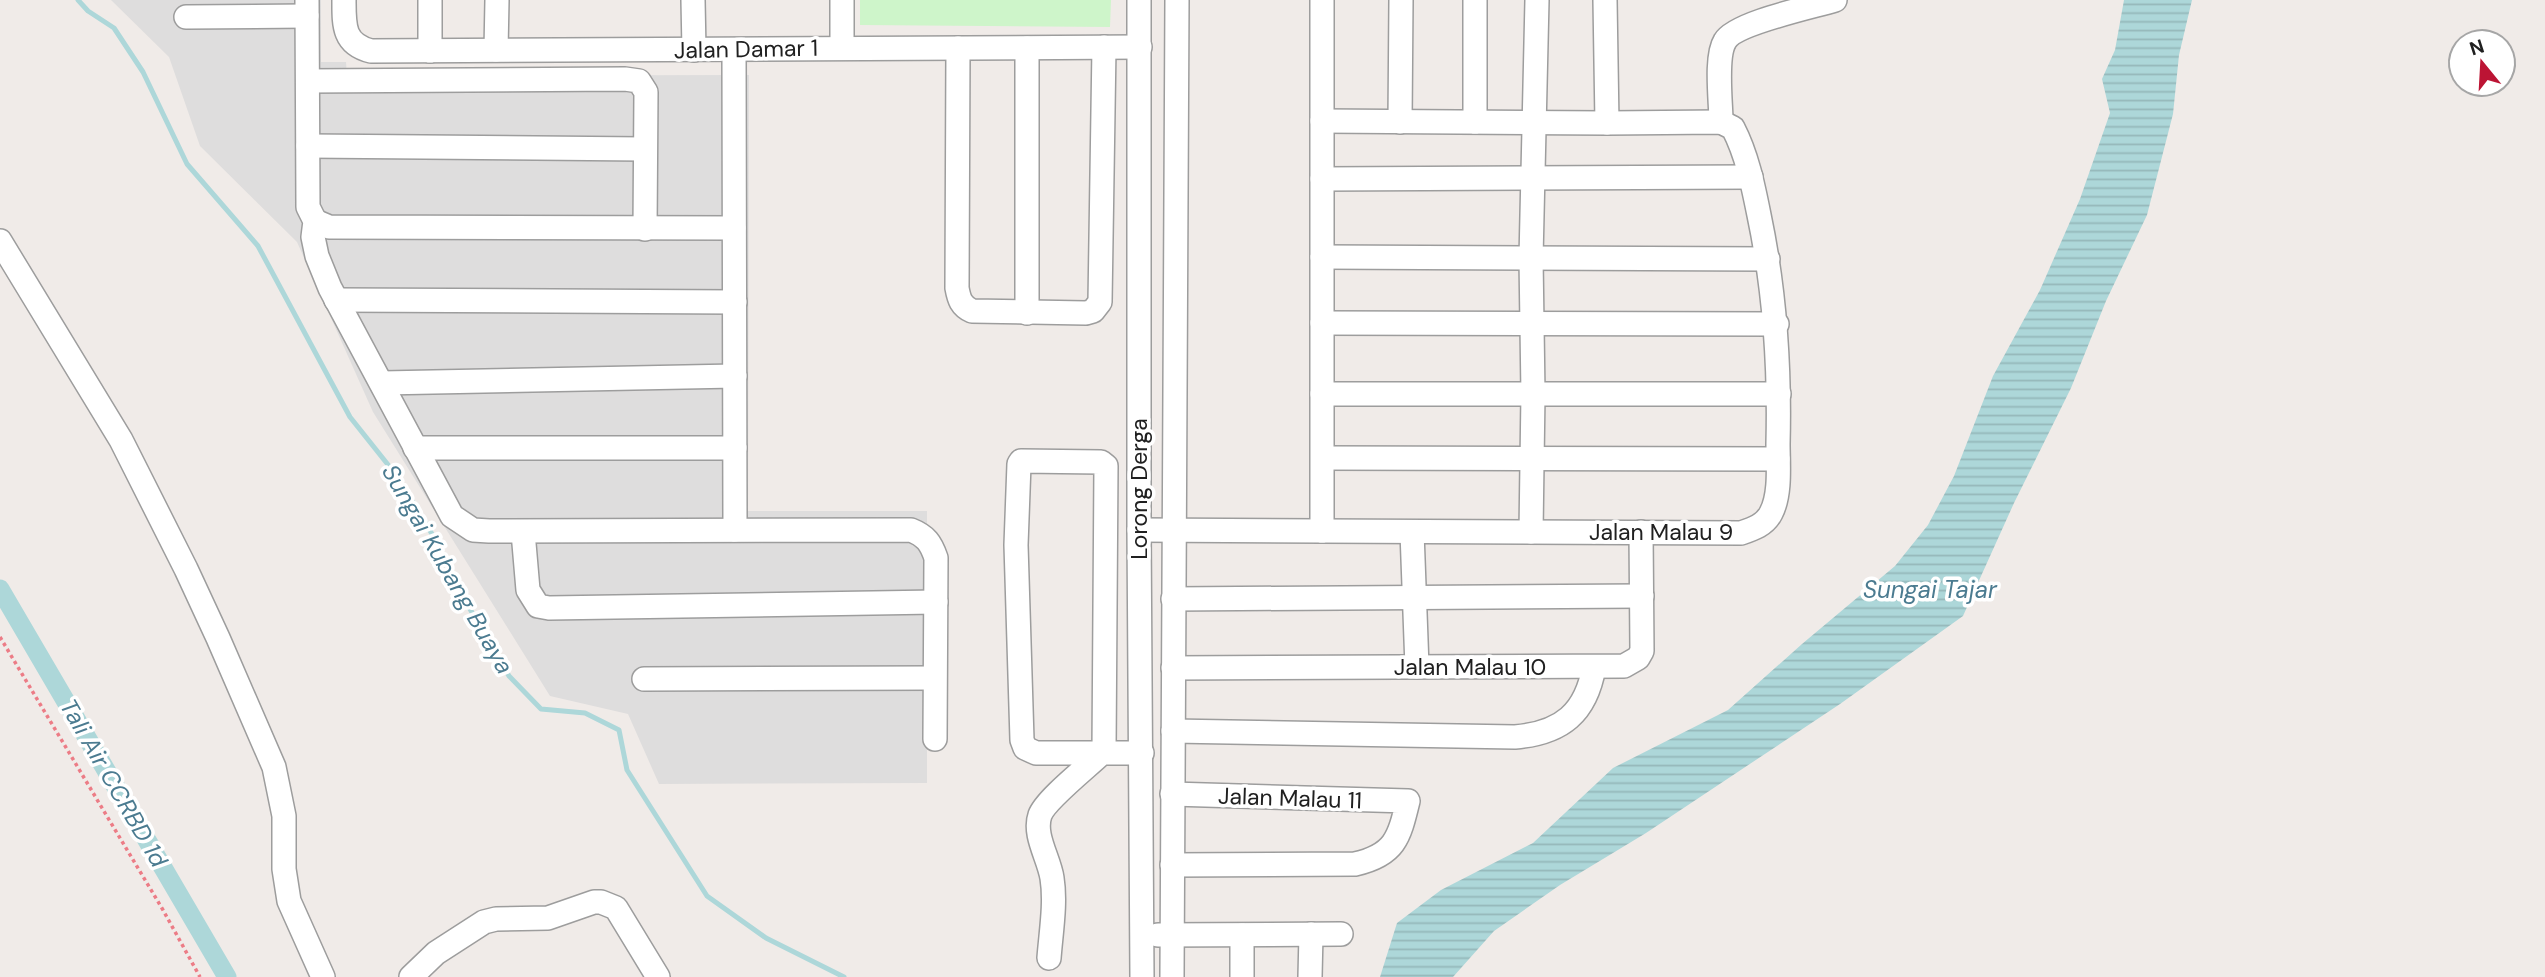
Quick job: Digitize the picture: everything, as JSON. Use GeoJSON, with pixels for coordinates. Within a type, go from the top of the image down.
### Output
{"type":"FeatureCollection","features":[{"type":"Feature","properties":{"kind":"street","name":"Jalan Damar 1"},"geometry":{"type":"LineString","coordinates":[[344,0],[346,28],[354,44],[371,51],[1140,47]]}},
{"type":"Feature","properties":{"kind":"street"},"geometry":{"type":"LineString","coordinates":[[430,0],[430,51]]}},
{"type":"Feature","properties":{"kind":"street"},"geometry":{"type":"LineString","coordinates":[[496,50],[497,0]]}},
{"type":"Feature","properties":{"kind":"street"},"geometry":{"type":"LineString","coordinates":[[693,0],[694,50]]}},
{"type":"Feature","properties":{"kind":"street"},"geometry":{"type":"LineString","coordinates":[[842,0],[842,47]]}},
{"type":"Feature","properties":{"kind":"street","name":"Lorong Derga"},"geometry":{"type":"LineString","coordinates":[[1139,0],[1142,977]]}},
{"type":"Feature","properties":{"kind":"street"},"geometry":{"type":"LineString","coordinates":[[1172,977],[1177,0]]}},
{"type":"Feature","properties":{"kind":"street"},"geometry":{"type":"LineString","coordinates":[[1322,0],[1322,531]]}},
{"type":"Feature","properties":{"kind":"street"},"geometry":{"type":"LineString","coordinates":[[1400,122],[1401,0]]}},
{"type":"Feature","properties":{"kind":"street"},"geometry":{"type":"LineString","coordinates":[[1475,0],[1475,122]]}},
{"type":"Feature","properties":{"kind":"street"},"geometry":{"type":"LineString","coordinates":[[1531,532],[1531,257],[1537,0]]}},
{"type":"Feature","properties":{"kind":"street"},"geometry":{"type":"LineString","coordinates":[[1605,0],[1607,123]]}},
{"type":"Feature","properties":{"kind":"street"},"geometry":{"type":"LineString","coordinates":[[1322,121],[1721,122],[1720,58],[1725,41],[1741,28],[1835,0]]}},
{"type":"Feature","properties":{"kind":"street"},"geometry":{"type":"LineString","coordinates":[[186,17],[307,8],[308,207],[315,221],[313,237],[317,256],[336,300],[452,516],[473,530],[911,530],[923,535],[931,544],[936,558],[935,739]]}},
{"type":"Feature","properties":{"kind":"street"},"geometry":{"type":"LineString","coordinates":[[958,48],[959,299],[964,307],[972,311],[1086,313],[1093,311],[1100,302],[1104,47]]}},
{"type":"Feature","properties":{"kind":"street"},"geometry":{"type":"LineString","coordinates":[[1027,48],[1027,313]]}},
{"type":"Feature","properties":{"kind":"street"},"geometry":{"type":"LineString","coordinates":[[734,50],[735,530]]}},
{"type":"Feature","properties":{"kind":"street"},"geometry":{"type":"LineString","coordinates":[[308,81],[639,81],[646,92],[645,229]]}},
{"type":"Feature","properties":{"kind":"street","name":"Jalan Malau 9"},"geometry":{"type":"LineString","coordinates":[[1139,530],[1741,533],[1765,521],[1775,500],[1778,458],[1777,324],[1768,259],[1751,177],[1733,128],[1721,122]]}},
{"type":"Feature","properties":{"kind":"street"},"geometry":{"type":"LineString","coordinates":[[308,146],[644,149]]}},
{"type":"Feature","properties":{"kind":"street"},"geometry":{"type":"LineString","coordinates":[[1322,179],[1751,177]]}},
{"type":"Feature","properties":{"kind":"street"},"geometry":{"type":"LineString","coordinates":[[315,221],[329,227],[734,228]]}},
{"type":"Feature","properties":{"kind":"street"},"geometry":{"type":"LineString","coordinates":[[0,241],[121,440],[186,569],[274,766],[284,816],[284,869],[289,901],[323,977]]}},
{"type":"Feature","properties":{"kind":"street"},"geometry":{"type":"LineString","coordinates":[[1322,257],[1768,259]]}},
{"type":"Feature","properties":{"kind":"street"},"geometry":{"type":"LineString","coordinates":[[336,300],[735,302]]}},
{"type":"Feature","properties":{"kind":"street"},"geometry":{"type":"LineString","coordinates":[[1322,323],[1777,324]]}},
{"type":"Feature","properties":{"kind":"street"},"geometry":{"type":"LineString","coordinates":[[382,383],[735,376]]}},
{"type":"Feature","properties":{"kind":"street"},"geometry":{"type":"LineString","coordinates":[[1322,394],[1779,394]]}},
{"type":"Feature","properties":{"kind":"street"},"geometry":{"type":"LineString","coordinates":[[415,448],[735,448]]}},
{"type":"Feature","properties":{"kind":"street"},"geometry":{"type":"LineString","coordinates":[[1322,458],[1778,458]]}},
{"type":"Feature","properties":{"kind":"street"},"geometry":{"type":"LineString","coordinates":[[1049,958],[1053,885],[1049,862],[1040,837],[1039,816],[1054,798],[1104,751],[1106,467],[1101,462],[1026,460],[1019,464],[1016,545],[1022,740],[1025,748],[1036,754],[1104,751],[1142,753]]}},
{"type":"Feature","properties":{"kind":"street"},"geometry":{"type":"LineString","coordinates":[[523,532],[528,590],[538,606],[549,608],[936,602]]}},
{"type":"Feature","properties":{"kind":"street"},"geometry":{"type":"LineString","coordinates":[[1412,532],[1416,667]]}},
{"type":"Feature","properties":{"kind":"street","name":"Jalan Malau 10"},"geometry":{"type":"LineString","coordinates":[[1173,667],[1624,666],[1638,658],[1642,651],[1641,533]]}},
{"type":"Feature","properties":{"kind":"street"},"geometry":{"type":"LineString","coordinates":[[1173,599],[1642,596]]}},
{"type":"Feature","properties":{"kind":"street"},"geometry":{"type":"LineString","coordinates":[[1173,731],[1533,736],[1548,731],[1577,710],[1590,690],[1594,667]]}},
{"type":"Feature","properties":{"kind":"street"},"geometry":{"type":"LineString","coordinates":[[645,678],[934,678]]}},
{"type":"Feature","properties":{"kind":"street","name":"Jalan Malau 11"},"geometry":{"type":"LineString","coordinates":[[1172,794],[1408,801],[1396,842],[1389,850],[1369,861],[1355,864],[1172,865]]}},
{"type":"Feature","properties":{"kind":"street"},"geometry":{"type":"LineString","coordinates":[[411,977],[436,953],[484,922],[496,919],[548,918],[579,906],[601,902],[616,908],[623,916],[659,977]]}},
{"type":"Feature","properties":{"kind":"street"},"geometry":{"type":"LineString","coordinates":[[1242,934],[1242,977]]}},
{"type":"Feature","properties":{"kind":"street"},"geometry":{"type":"LineString","coordinates":[[1310,977],[1311,934]]}},
{"type":"Feature","properties":{"kind":"street"},"geometry":{"type":"LineString","coordinates":[[1141,935],[1341,934]]}},
{"type":"Feature","properties":{"kind":"path"},"geometry":{"type":"LineString","coordinates":[[0,637],[200,977]]}},
{"type":"Feature","properties":{"kind":"shaded area"},"geometry":{"type":"Polygon","coordinates":[[[111,0],[321,0],[321,62],[346,62],[347,76],[749,75],[748,511],[927,511],[927,783],[659,784],[628,714],[550,696],[373,412],[297,242],[200,146],[169,57],[111,0]]]}},
{"type":"Feature","properties":{"kind":"green space"},"geometry":{"type":"Polygon","coordinates":[[[860,0],[1111,0],[1110,27],[860,25],[860,0]]]}},
{"type":"Feature","properties":{"kind":"water","name":"Sungai Tajar"},"geometry":{"type":"Polygon","coordinates":[[[2124,0],[2192,0],[2179,55],[2173,114],[2147,215],[2106,301],[2071,388],[2014,503],[1963,616],[1840,704],[1646,833],[1560,885],[1494,931],[1453,977],[1380,977],[1397,923],[1441,890],[1533,843],[1613,768],[1728,710],[1895,566],[1928,525],[1954,476],[1993,376],[2040,290],[2080,199],[2110,113],[2102,79],[2115,50],[2124,0]]]}},
{"type":"Feature","properties":{"kind":"waterway","name":"Sungai Kubang Buaya"},"geometry":{"type":"LineString","coordinates":[[78,0],[88,11],[114,28],[143,72],[187,164],[258,246],[350,417],[397,476],[435,539],[452,578],[509,676],[541,709],[585,713],[619,730],[627,770],[707,896],[766,938],[844,977]]}},
{"type":"Feature","properties":{"kind":"waterway","name":"Tali Air CCRBD 1d"},"geometry":{"type":"LineString","coordinates":[[0,589],[227,977]]}}]}
